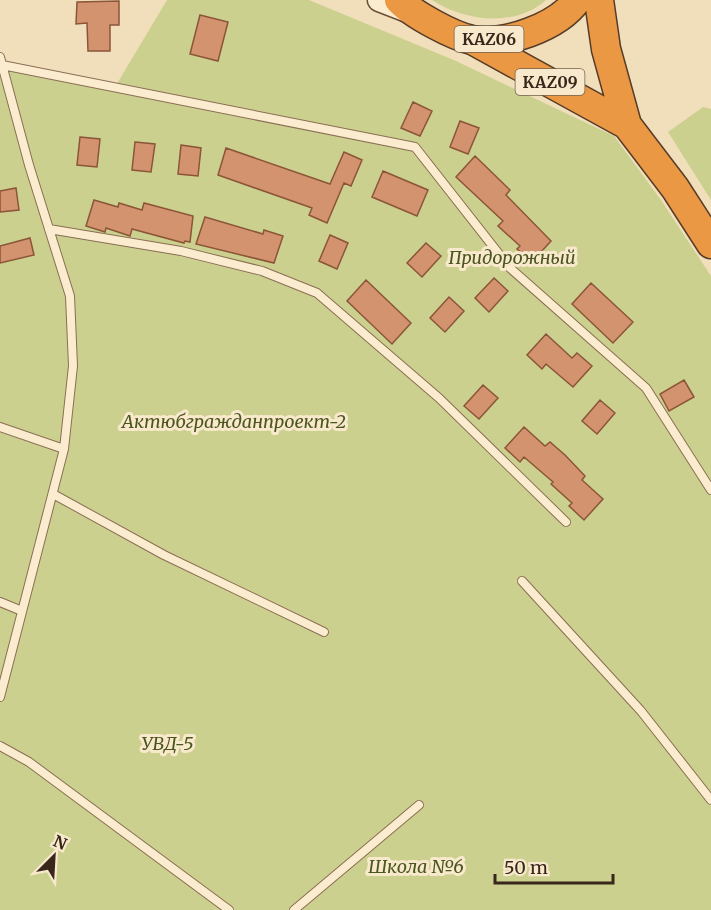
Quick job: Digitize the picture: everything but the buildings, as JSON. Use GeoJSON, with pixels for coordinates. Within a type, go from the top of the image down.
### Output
{"type":"FeatureCollection","features":[{"type":"Feature","properties":{"kind":"highway","name":"KАZ06"},"geometry":{"type":"LineString","coordinates":[[405,6],[472,40],[509,39],[544,27],[577,0]]}},
{"type":"Feature","properties":{"kind":"highway","name":"KAZ09"},"geometry":{"type":"LineString","coordinates":[[599,0],[606,49],[627,125],[675,188],[711,244]]}},
{"type":"Feature","properties":{"kind":"highway","name":"KAZ09"},"geometry":{"type":"LineString","coordinates":[[472,40],[627,125]]}},
{"type":"Feature","properties":{"kind":"main road"},"geometry":{"type":"LineString","coordinates":[[380,0],[405,6]]}},
{"type":"Feature","properties":{"kind":"lane"},"geometry":{"type":"LineString","coordinates":[[0,696],[64,449],[73,366],[70,296],[1,61],[415,147],[510,267],[646,388],[711,490]]}},
{"type":"Feature","properties":{"kind":"lane"},"geometry":{"type":"LineString","coordinates":[[49,229],[192,254],[262,271],[317,293],[439,398],[566,522]]}},
{"type":"Feature","properties":{"kind":"lane"},"geometry":{"type":"LineString","coordinates":[[0,427],[64,449]]}},
{"type":"Feature","properties":{"kind":"lane"},"geometry":{"type":"LineString","coordinates":[[52,494],[184,566],[324,632]]}},
{"type":"Feature","properties":{"kind":"lane"},"geometry":{"type":"LineString","coordinates":[[522,581],[641,711],[711,801]]}},
{"type":"Feature","properties":{"kind":"lane"},"geometry":{"type":"LineString","coordinates":[[0,602],[22,611]]}},
{"type":"Feature","properties":{"kind":"lane"},"geometry":{"type":"LineString","coordinates":[[0,746],[29,762],[229,910]]}},
{"type":"Feature","properties":{"kind":"lane"},"geometry":{"type":"LineString","coordinates":[[294,910],[419,805]]}},
{"type":"Feature","properties":{"kind":"green space"},"geometry":{"type":"Polygon","coordinates":[[[167,0],[309,0],[456,61],[614,136],[661,200],[711,276],[711,910],[0,910],[0,56],[2,62],[115,87],[167,0]]]}},
{"type":"Feature","properties":{"kind":"green space"},"geometry":{"type":"Polygon","coordinates":[[[432,0],[546,0],[520,15],[489,18],[459,13],[432,0]]]}},
{"type":"Feature","properties":{"kind":"green space"},"geometry":{"type":"Polygon","coordinates":[[[703,107],[711,109],[711,200],[668,132],[703,107]]]}},
{"type":"Feature","properties":{"kind":"park label","name":"Придорожный"},"geometry":{"type":"Point","coordinates":[512,257]}},
{"type":"Feature","properties":{"kind":"park label","name":"Актюбгражданпроект-2"},"geometry":{"type":"Point","coordinates":[234,421]}},
{"type":"Feature","properties":{"kind":"park label","name":"УВД-5"},"geometry":{"type":"Point","coordinates":[167,743]}},
{"type":"Feature","properties":{"kind":"park label","name":"Школа №6"},"geometry":{"type":"Point","coordinates":[416,866]}}]}
